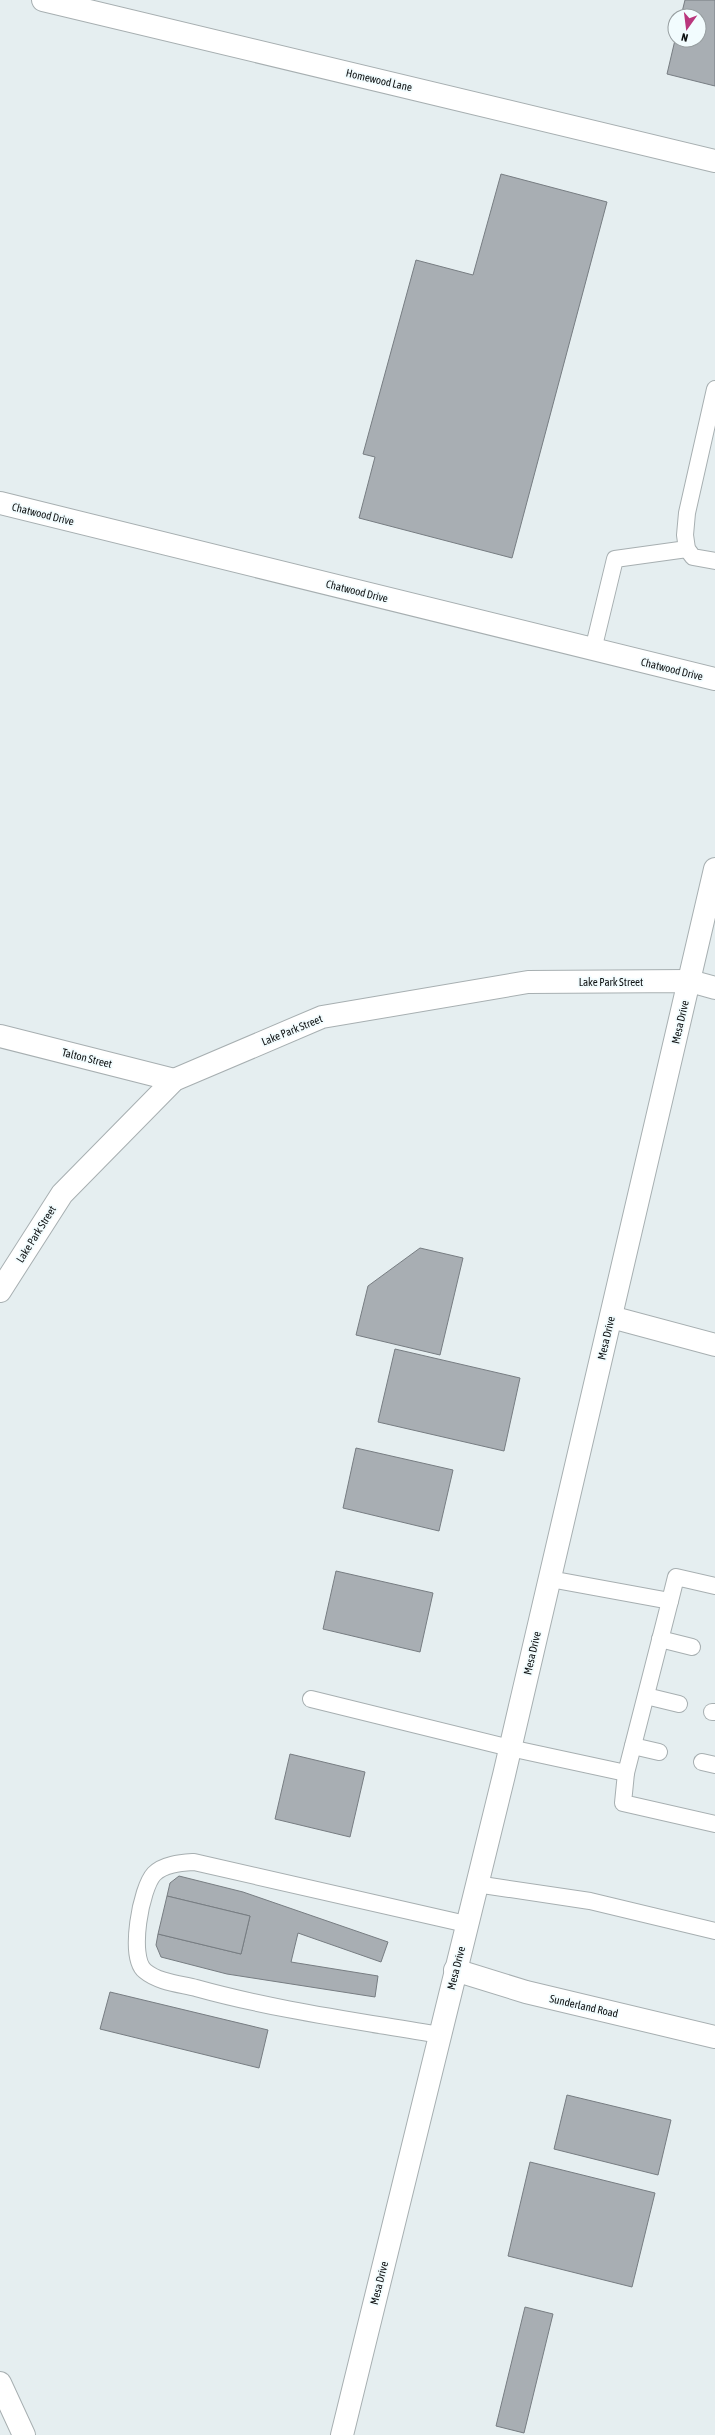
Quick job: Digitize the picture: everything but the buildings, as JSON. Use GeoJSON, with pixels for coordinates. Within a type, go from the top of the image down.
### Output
{"type":"FeatureCollection","features":[{"type":"Feature","properties":{"kind":"street","name":"Homewood Lane"},"geometry":{"type":"LineString","coordinates":[[43,0],[715,161]]}},
{"type":"Feature","properties":{"kind":"street","name":"Chatwood Drive"},"geometry":{"type":"LineString","coordinates":[[0,503],[715,679]]}},
{"type":"Feature","properties":{"kind":"street","name":"Mesa Drive"},"geometry":{"type":"LineString","coordinates":[[342,2435],[510,1748],[715,869]]}},
{"type":"Feature","properties":{"kind":"street"},"geometry":{"type":"LineString","coordinates":[[690,981],[715,988]]}},
{"type":"Feature","properties":{"kind":"street","name":"Lake Park Street"},"geometry":{"type":"LineString","coordinates":[[0,1291],[62,1194],[174,1080],[322,1017],[528,982],[690,981]]}},
{"type":"Feature","properties":{"kind":"street","name":"Talton Street"},"geometry":{"type":"LineString","coordinates":[[0,1036],[174,1080]]}},
{"type":"Feature","properties":{"kind":"street"},"geometry":{"type":"LineString","coordinates":[[611,1317],[715,1345]]}},
{"type":"Feature","properties":{"kind":"street","name":"Sunderland Road"},"geometry":{"type":"LineString","coordinates":[[455,1970],[526,1992],[715,2037]]}},
{"type":"Feature","properties":{"kind":"street"},"geometry":{"type":"LineString","coordinates":[[0,2382],[24,2435]]}},
{"type":"Feature","properties":{"kind":"lane"},"geometry":{"type":"LineString","coordinates":[[715,389],[687,513],[685,535],[687,549],[693,557],[715,562]]}},
{"type":"Feature","properties":{"kind":"lane"},"geometry":{"type":"LineString","coordinates":[[593,650],[615,560],[687,549]]}},
{"type":"Feature","properties":{"kind":"lane"},"geometry":{"type":"LineString","coordinates":[[715,1586],[676,1577],[626,1773],[623,1803],[715,1824]]}},
{"type":"Feature","properties":{"kind":"lane"},"geometry":{"type":"LineString","coordinates":[[550,1579],[670,1601]]}},
{"type":"Feature","properties":{"kind":"lane"},"geometry":{"type":"LineString","coordinates":[[660,1639],[692,1647]]}},
{"type":"Feature","properties":{"kind":"lane"},"geometry":{"type":"LineString","coordinates":[[646,1696],[679,1704]]}},
{"type":"Feature","properties":{"kind":"lane"},"geometry":{"type":"LineString","coordinates":[[311,1700],[510,1748],[626,1773]]}},
{"type":"Feature","properties":{"kind":"lane"},"geometry":{"type":"LineString","coordinates":[[633,1746],[659,1752]]}},
{"type":"Feature","properties":{"kind":"lane"},"geometry":{"type":"LineString","coordinates":[[439,2035],[229,1997],[160,1979],[144,1970],[137,1960],[135,1943],[146,1886],[155,1873],[175,1864],[194,1862],[466,1924]]}},
{"type":"Feature","properties":{"kind":"lane"},"geometry":{"type":"LineString","coordinates":[[476,1884],[590,1901],[715,1931]]}}]}
